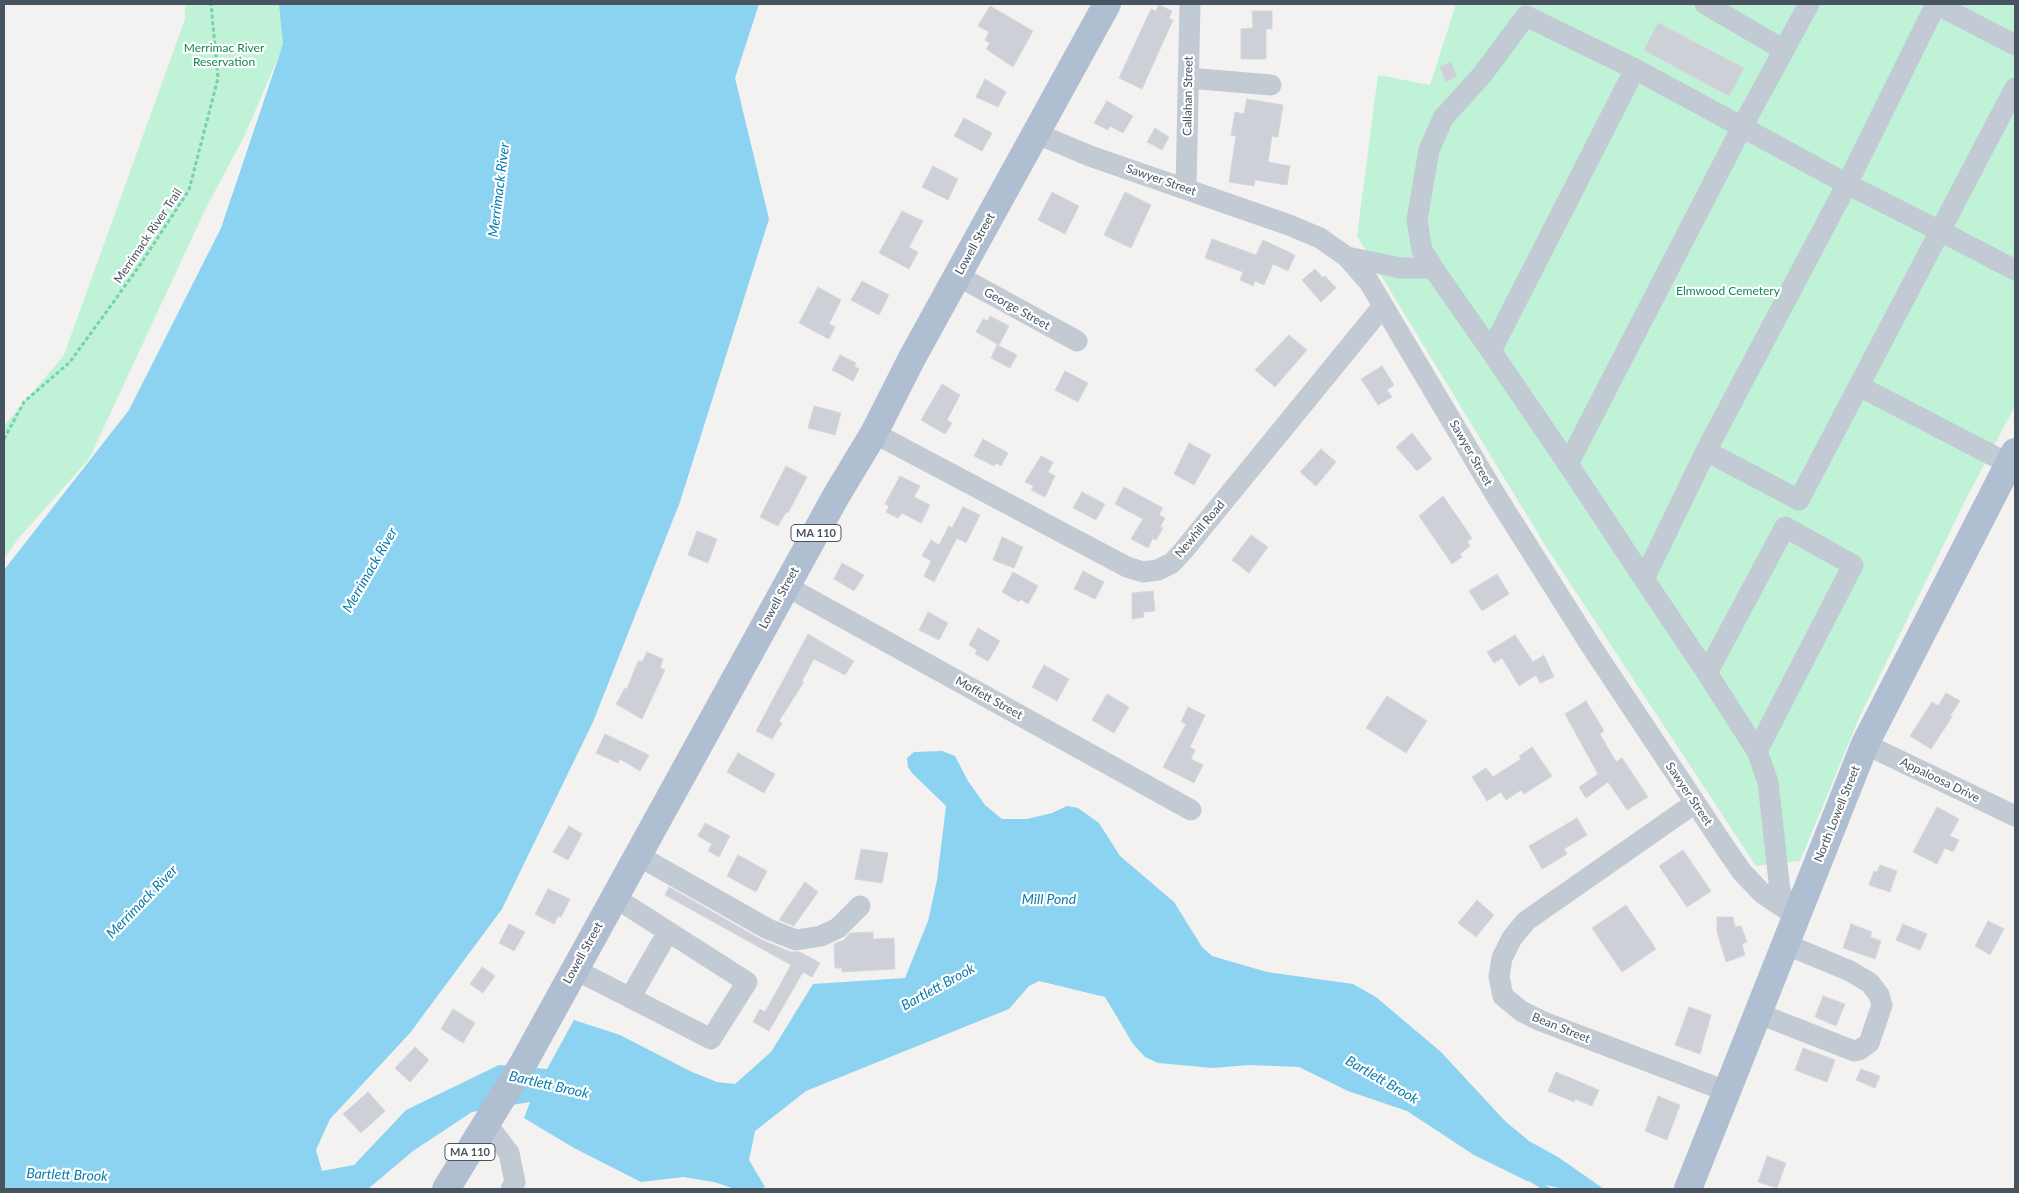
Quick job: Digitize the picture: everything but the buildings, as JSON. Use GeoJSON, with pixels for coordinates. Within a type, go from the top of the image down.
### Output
{"type":"FeatureCollection","features":[{"type":"Feature","properties":{"kind":"main road","name":"Lowell Street"},"geometry":{"type":"LineString","coordinates":[[446,1189],[524,1062],[786,586],[874,433],[1107,4]]}},
{"type":"Feature","properties":{"kind":"main road","name":"North Lowell Street"},"geometry":{"type":"LineString","coordinates":[[1688,1189],[1865,744],[2012,458]]}},
{"type":"Feature","properties":{"kind":"street","name":"Callahan Street"},"geometry":{"type":"LineString","coordinates":[[1186,188],[1190,4]]}},
{"type":"Feature","properties":{"kind":"street"},"geometry":{"type":"LineString","coordinates":[[1705,4],[1784,50]]}},
{"type":"Feature","properties":{"kind":"street"},"geometry":{"type":"LineString","coordinates":[[1568,464],[1742,127],[1809,4]]}},
{"type":"Feature","properties":{"kind":"street"},"geometry":{"type":"LineString","coordinates":[[1644,579],[1706,451],[1847,184],[1936,4],[2015,46]]}},
{"type":"Feature","properties":{"kind":"street"},"geometry":{"type":"LineString","coordinates":[[1796,916],[1780,891],[1768,782],[1757,751],[1707,672],[1568,464],[1422,250],[1417,220],[1429,150],[1443,118],[1482,75],[1530,10],[1847,184],[2015,270]]}},
{"type":"Feature","properties":{"kind":"street"},"geometry":{"type":"LineString","coordinates":[[1491,351],[1635,69]]}},
{"type":"Feature","properties":{"kind":"street"},"geometry":{"type":"LineString","coordinates":[[1188,78],[1271,85]]}},
{"type":"Feature","properties":{"kind":"street"},"geometry":{"type":"LineString","coordinates":[[1707,672],[2015,88]]}},
{"type":"Feature","properties":{"kind":"street","name":"Sawyer Street"},"geometry":{"type":"LineString","coordinates":[[1035,134],[1090,156],[1289,225],[1320,238],[1347,257],[1369,282],[1554,589],[1742,872],[1762,893],[1796,916]]}},
{"type":"Feature","properties":{"kind":"street"},"geometry":{"type":"LineString","coordinates":[[1347,257],[1401,268],[1433,268]]}},
{"type":"Feature","properties":{"kind":"street","name":"George Street"},"geometry":{"type":"LineString","coordinates":[[958,276],[1078,341]]}},
{"type":"Feature","properties":{"kind":"street","name":"Newhill Road"},"geometry":{"type":"LineString","coordinates":[[874,433],[1127,568],[1143,572],[1158,570],[1172,563],[1183,551],[1383,306]]}},
{"type":"Feature","properties":{"kind":"street"},"geometry":{"type":"LineString","coordinates":[[1859,386],[2012,458]]}},
{"type":"Feature","properties":{"kind":"street"},"geometry":{"type":"LineString","coordinates":[[1706,451],[1799,500]]}},
{"type":"Feature","properties":{"kind":"street"},"geometry":{"type":"LineString","coordinates":[[1757,751],[1854,565],[1785,527]]}},
{"type":"Feature","properties":{"kind":"street","name":"Moffett Street"},"geometry":{"type":"LineString","coordinates":[[786,586],[1191,810]]}},
{"type":"Feature","properties":{"kind":"street","name":"Appaloosa Drive"},"geometry":{"type":"LineString","coordinates":[[1865,744],[2015,816]]}},
{"type":"Feature","properties":{"kind":"street","name":"Bean Street"},"geometry":{"type":"LineString","coordinates":[[1695,802],[1526,921],[1512,938],[1502,958],[1500,977],[1503,996],[1521,1011],[1541,1021],[1726,1091]]}},
{"type":"Feature","properties":{"kind":"street"},"geometry":{"type":"LineString","coordinates":[[637,855],[768,929],[796,940],[821,936],[838,928],[860,906]]}},
{"type":"Feature","properties":{"kind":"street"},"geometry":{"type":"LineString","coordinates":[[574,969],[711,1039],[747,982],[614,897]]}},
{"type":"Feature","properties":{"kind":"street"},"geometry":{"type":"LineString","coordinates":[[630,998],[668,932]]}},
{"type":"Feature","properties":{"kind":"street"},"geometry":{"type":"LineString","coordinates":[[1757,1013],[1854,1051],[1860,1050],[1869,1043],[1882,1005],[1879,995],[1870,983],[1850,971],[1785,944]]}},
{"type":"Feature","properties":{"kind":"street"},"geometry":{"type":"LineString","coordinates":[[490,1119],[509,1153],[514,1182],[511,1189]]}},
{"type":"Feature","properties":{"kind":"path","name":"Merrimack River Trail"},"geometry":{"type":"LineString","coordinates":[[4,439],[24,402],[70,362],[138,268],[189,190],[218,78],[211,4]]}},
{"type":"Feature","properties":{"kind":"green space","name":"Merrimac River Reservation"},"geometry":{"type":"Polygon","coordinates":[[[185,4],[296,4],[282,48],[244,137],[206,208],[89,459],[17,540],[4,559],[4,426],[64,355],[185,19],[185,4]]]}},
{"type":"Feature","properties":{"kind":"green space","name":"Elmwood Cemetery"},"geometry":{"type":"Polygon","coordinates":[[[1456,4],[2015,4],[2015,406],[1966,499],[1859,718],[1800,861],[1756,866],[1545,545],[1357,236],[1378,75],[1430,85],[1456,4]]]}},
{"type":"Feature","properties":{"kind":"water"},"geometry":{"type":"Polygon","coordinates":[[[279,4],[759,4],[735,78],[769,219],[680,502],[593,722],[502,909],[410,1033],[330,1119],[316,1150],[322,1171],[354,1165],[406,1110],[499,1065],[547,1069],[574,1020],[620,1035],[692,1072],[717,1082],[735,1084],[771,1052],[813,984],[905,978],[928,921],[937,880],[946,806],[912,773],[908,767],[907,758],[914,752],[942,751],[955,756],[968,781],[985,805],[1002,819],[1027,819],[1052,813],[1067,806],[1078,808],[1099,823],[1120,856],[1174,902],[1202,947],[1212,956],[1267,972],[1353,984],[1376,997],[1441,1052],[1505,1121],[1529,1141],[1558,1157],[1604,1189],[1564,1189],[1527,1181],[1474,1155],[1407,1111],[1348,1091],[1299,1067],[1249,1065],[1213,1068],[1158,1063],[1145,1057],[1133,1044],[1105,997],[1039,981],[1029,986],[1009,1009],[806,1091],[755,1131],[749,1160],[765,1187],[760,1189],[735,1189],[714,1182],[683,1177],[641,1182],[574,1148],[524,1118],[530,1102],[472,1112],[413,1151],[368,1189],[4,1189],[4,570],[129,410],[221,228],[283,44],[279,4]]]}},
{"type":"Feature","properties":{"kind":"waterway","name":"Bartlett Brook"},"geometry":{"type":"LineString","coordinates":[[1532,1180],[1547,1189]]}},
{"type":"Feature","properties":{"kind":"water label","name":"Merrimack River"},"geometry":{"type":"Point","coordinates":[499,190]}},
{"type":"Feature","properties":{"kind":"water label","name":"Merrimack River"},"geometry":{"type":"Point","coordinates":[370,570]}},
{"type":"Feature","properties":{"kind":"water label","name":"Mill Pond"},"geometry":{"type":"Point","coordinates":[1049,899]}},
{"type":"Feature","properties":{"kind":"water label","name":"Merrimack River"},"geometry":{"type":"Point","coordinates":[142,902]}}]}
